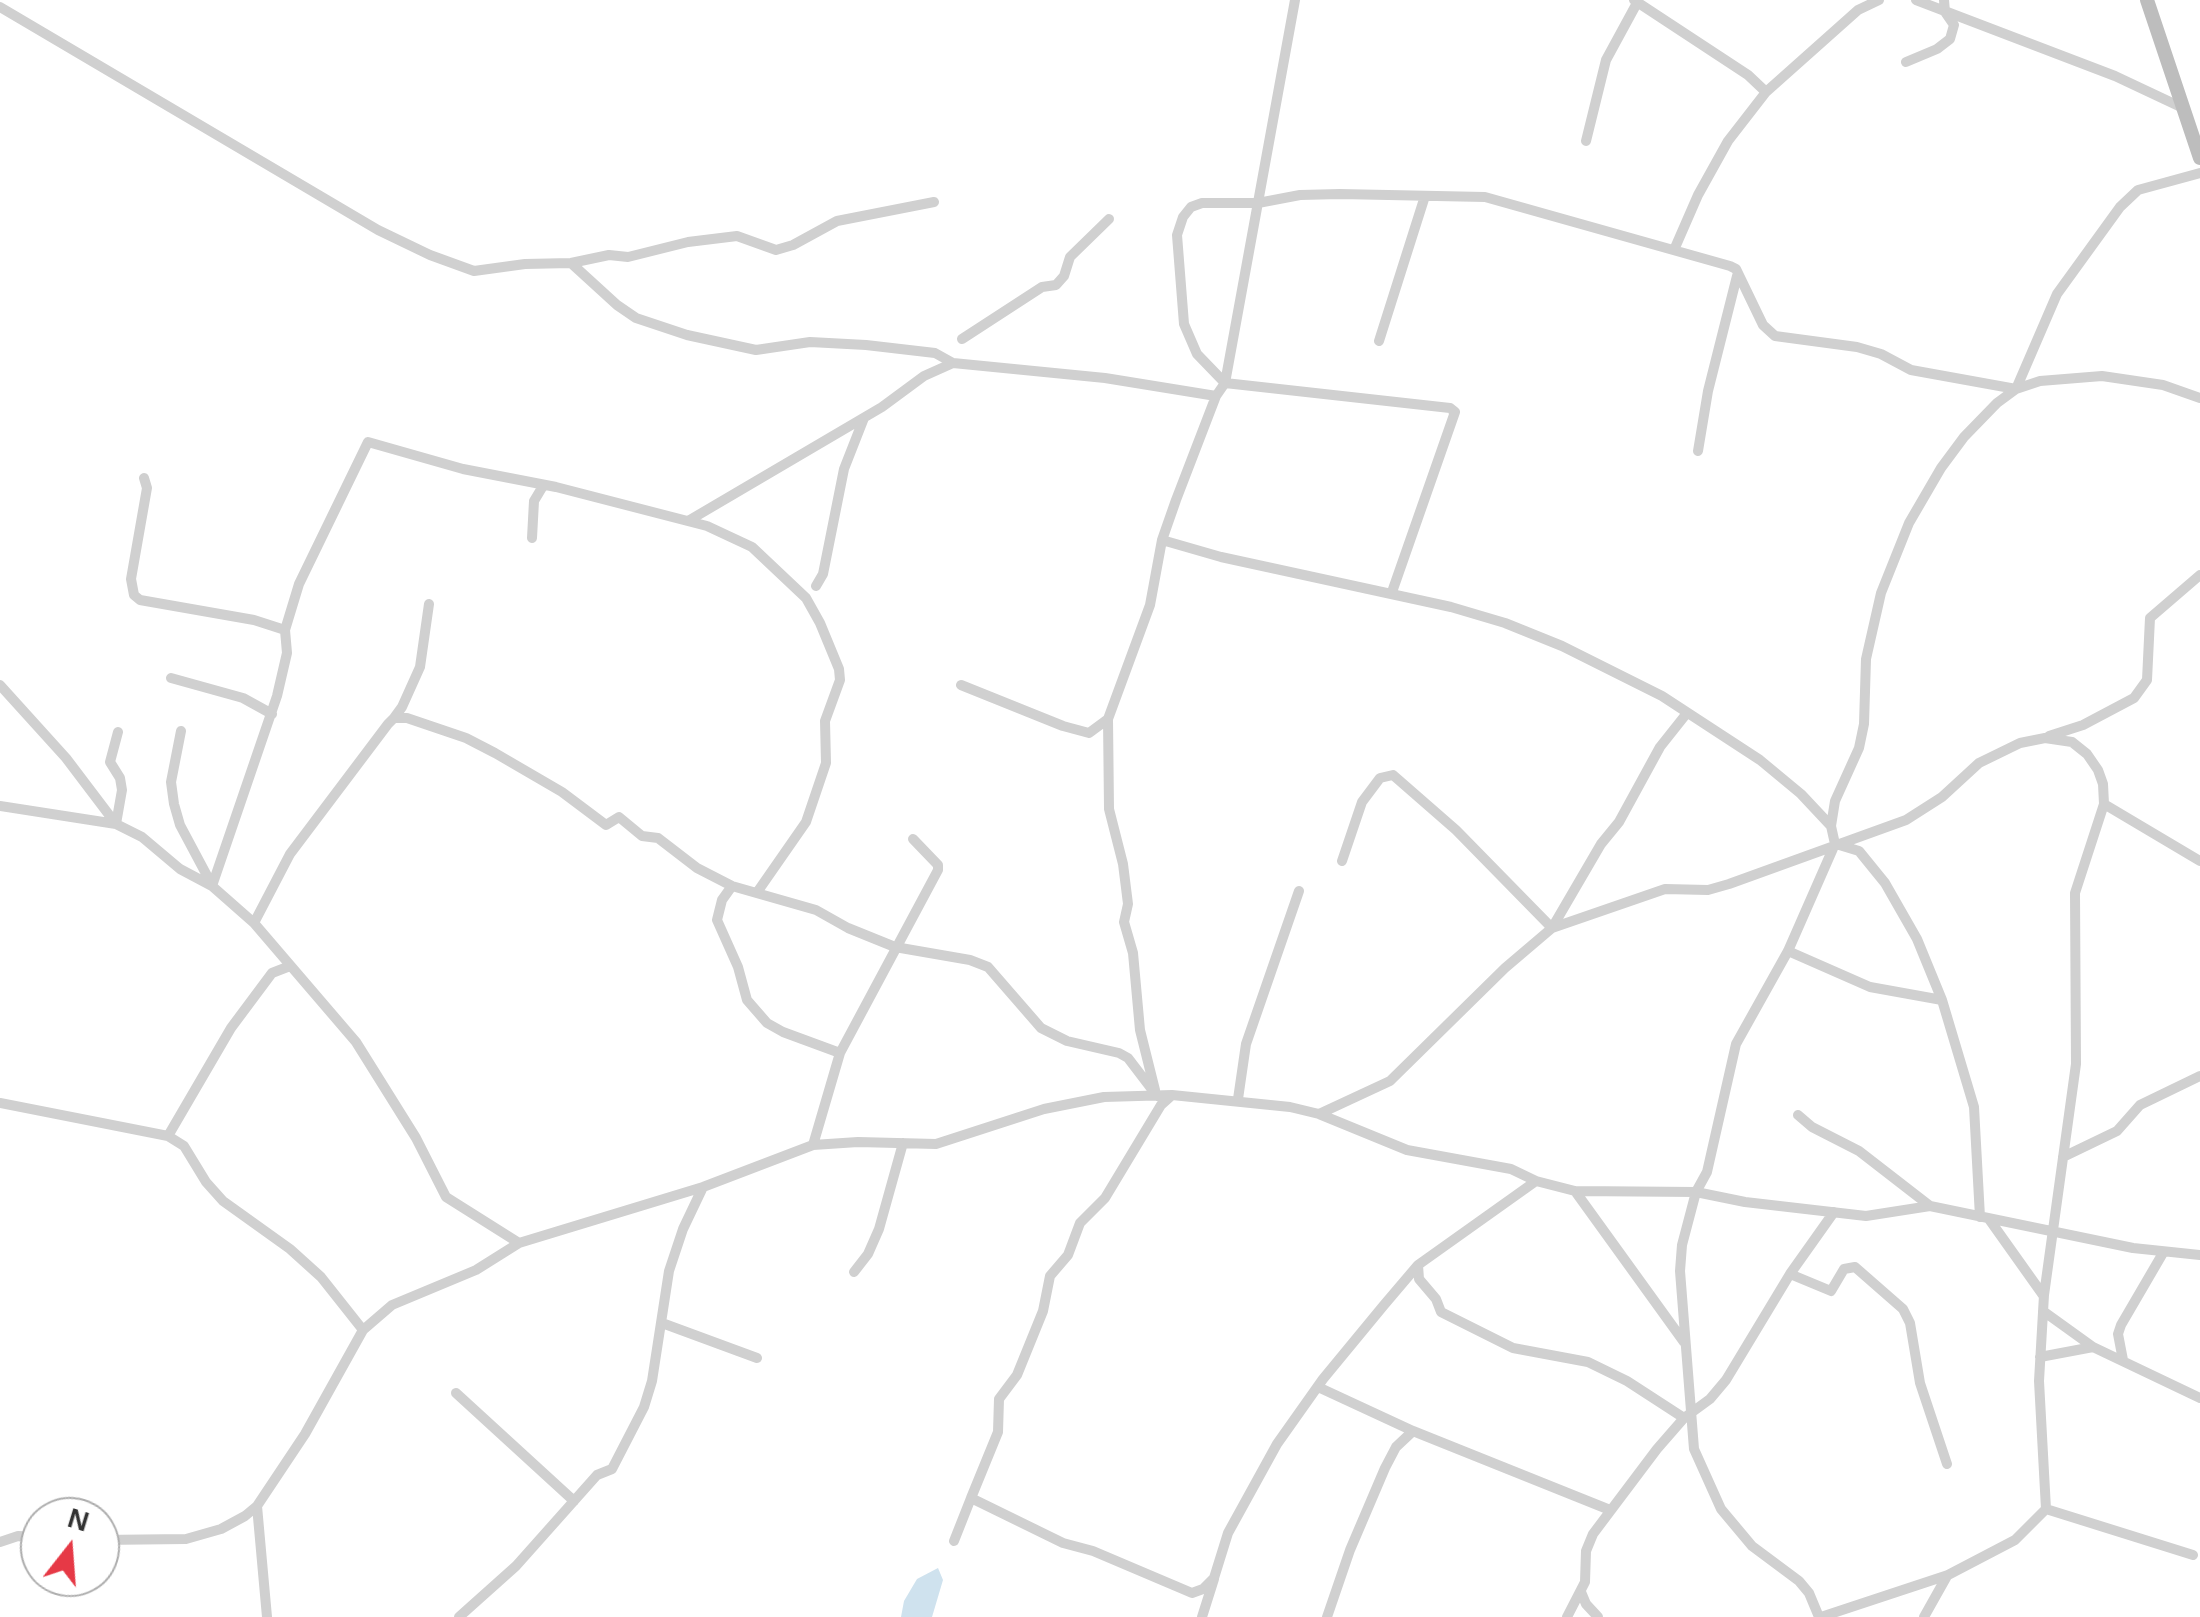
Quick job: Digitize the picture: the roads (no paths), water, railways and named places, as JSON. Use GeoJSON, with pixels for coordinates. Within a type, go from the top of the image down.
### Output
{"type":"FeatureCollection","features":[{"type":"Feature","properties":{"kind":"street"},"geometry":{"type":"LineString","coordinates":[[1157,1096],[1140,1030],[1133,952],[1124,922],[1128,904],[1107,790],[1108,720],[1150,605],[1162,540],[1216,396],[1225,382],[1294,0]]}},
{"type":"Feature","properties":{"kind":"street"},"geometry":{"type":"LineString","coordinates":[[1674,250],[1721,155],[1766,92],[1858,10],[1879,0]]}},
{"type":"Feature","properties":{"kind":"street"},"geometry":{"type":"LineString","coordinates":[[1916,0],[1945,6],[2184,108]]}},
{"type":"Feature","properties":{"kind":"street"},"geometry":{"type":"LineString","coordinates":[[2147,0],[2200,158]]}},
{"type":"Feature","properties":{"kind":"street"},"geometry":{"type":"LineString","coordinates":[[1586,141],[1606,60],[1636,1],[1748,75],[1766,92]]}},
{"type":"Feature","properties":{"kind":"street"},"geometry":{"type":"LineString","coordinates":[[1906,62],[1950,39],[1954,25],[1945,6]]}},
{"type":"Feature","properties":{"kind":"street"},"geometry":{"type":"LineString","coordinates":[[0,8],[378,230],[430,256],[474,271],[628,257],[688,242],[737,236],[776,250],[793,246],[837,222],[934,202]]}},
{"type":"Feature","properties":{"kind":"street"},"geometry":{"type":"LineString","coordinates":[[2016,389],[2057,294],[2120,207],[2138,190],[2200,173]]}},
{"type":"Feature","properties":{"kind":"street"},"geometry":{"type":"LineString","coordinates":[[1392,592],[1455,418],[1454,409],[1225,382],[1198,354],[1184,324],[1177,235],[1191,208],[1202,203],[1382,192],[1502,201],[1730,266],[1763,325],[1775,336],[1857,347],[1911,370],[2016,389]]}},
{"type":"Feature","properties":{"kind":"street"},"geometry":{"type":"LineString","coordinates":[[1378,340],[1425,196]]}},
{"type":"Feature","properties":{"kind":"street"},"geometry":{"type":"LineString","coordinates":[[962,339],[1042,287],[1056,284],[1064,276],[1070,257],[1109,219]]}},
{"type":"Feature","properties":{"kind":"street"},"geometry":{"type":"LineString","coordinates":[[572,263],[636,318],[688,335],[756,350],[810,342],[881,347],[935,353],[953,363],[1105,378],[1216,396]]}},
{"type":"Feature","properties":{"kind":"street"},"geometry":{"type":"LineString","coordinates":[[1698,451],[1708,391],[1737,274]]}},
{"type":"Feature","properties":{"kind":"street"},"geometry":{"type":"LineString","coordinates":[[687,521],[864,417],[924,376],[953,363]]}},
{"type":"Feature","properties":{"kind":"street"},"geometry":{"type":"LineString","coordinates":[[2046,738],[2072,742],[2087,754],[2104,784],[2104,804],[2075,893],[2079,1028],[2044,1295],[2040,1357],[2046,1508],[2015,1540],[1948,1575],[1820,1617],[1809,1593],[1798,1581],[1752,1546],[1721,1509],[1694,1449],[1687,1416],[1681,1258],[1696,1192],[1708,1172],[1736,1044],[1788,951],[1834,844],[1831,826],[1835,801],[1861,736],[1866,660],[1881,593],[1909,522],[1964,437],[2016,389],[2040,381],[2102,376],[2163,385],[2200,398]]}},
{"type":"Feature","properties":{"kind":"street"},"geometry":{"type":"LineString","coordinates":[[816,586],[823,574],[844,469],[864,417]]}},
{"type":"Feature","properties":{"kind":"street"},"geometry":{"type":"LineString","coordinates":[[212,886],[272,714],[287,653],[285,630],[309,560],[368,442],[463,469],[707,526],[752,547],[806,598],[839,669],[837,691],[825,721],[826,764],[806,822],[758,892]]}},
{"type":"Feature","properties":{"kind":"street"},"geometry":{"type":"LineString","coordinates":[[144,478],[147,488],[130,579],[134,595],[140,600],[254,620],[285,630]]}},
{"type":"Feature","properties":{"kind":"street"},"geometry":{"type":"LineString","coordinates":[[532,538],[534,501],[543,486]]}},
{"type":"Feature","properties":{"kind":"street"},"geometry":{"type":"LineString","coordinates":[[1162,540],[1221,557],[1392,592],[1505,622],[1548,640],[1688,712],[1760,760],[1801,794],[1831,826]]}},
{"type":"Feature","properties":{"kind":"street"},"geometry":{"type":"LineString","coordinates":[[1552,928],[1664,889],[1708,890],[1730,884],[1906,820],[1942,798],[1979,763],[2002,749],[2083,725],[2134,698],[2147,680],[2150,618],[2200,575]]}},
{"type":"Feature","properties":{"kind":"street"},"geometry":{"type":"LineString","coordinates":[[254,923],[290,854],[402,707],[420,667],[429,604]]}},
{"type":"Feature","properties":{"kind":"street"},"geometry":{"type":"LineString","coordinates":[[172,678],[243,698],[272,714]]}},
{"type":"Feature","properties":{"kind":"street"},"geometry":{"type":"LineString","coordinates":[[961,684],[1062,726],[1089,733],[1108,720]]}},
{"type":"Feature","properties":{"kind":"street"},"geometry":{"type":"LineString","coordinates":[[0,686],[66,758],[116,824]]}},
{"type":"Feature","properties":{"kind":"street"},"geometry":{"type":"LineString","coordinates":[[1319,1114],[1390,1081],[1505,968],[1552,928],[1601,844],[1626,810],[1660,747],[1688,712]]}},
{"type":"Feature","properties":{"kind":"street"},"geometry":{"type":"LineString","coordinates":[[394,718],[407,718],[466,738],[562,792],[606,824],[620,817],[642,836],[658,838],[697,868],[732,886],[816,910],[896,947],[970,960],[988,967],[1041,1028],[1068,1041],[1128,1058],[1157,1096]]}},
{"type":"Feature","properties":{"kind":"street"},"geometry":{"type":"LineString","coordinates":[[181,731],[171,782],[174,804],[180,825],[212,886]]}},
{"type":"Feature","properties":{"kind":"street"},"geometry":{"type":"LineString","coordinates":[[116,824],[122,790],[110,762],[118,732]]}},
{"type":"Feature","properties":{"kind":"street"},"geometry":{"type":"LineString","coordinates":[[1342,861],[1362,802],[1380,778],[1393,775],[1456,830],[1552,928]]}},
{"type":"Feature","properties":{"kind":"street"},"geometry":{"type":"LineString","coordinates":[[2104,804],[2200,861]]}},
{"type":"Feature","properties":{"kind":"street"},"geometry":{"type":"LineString","coordinates":[[0,806],[116,824],[142,837],[180,870],[212,886],[254,923],[356,1042],[385,1085],[446,1197],[518,1244]]}},
{"type":"Feature","properties":{"kind":"street"},"geometry":{"type":"LineString","coordinates":[[814,1145],[840,1052],[938,870],[938,865],[912,840]]}},
{"type":"Feature","properties":{"kind":"street"},"geometry":{"type":"LineString","coordinates":[[1834,844],[1859,851],[1884,883],[1918,940],[1942,1000],[1974,1107],[1984,1218],[2044,1295]]}},
{"type":"Feature","properties":{"kind":"street"},"geometry":{"type":"LineString","coordinates":[[732,886],[722,900],[717,920],[738,967],[747,1000],[782,1032],[840,1052]]}},
{"type":"Feature","properties":{"kind":"street"},"geometry":{"type":"LineString","coordinates":[[1238,1099],[1246,1044],[1299,890]]}},
{"type":"Feature","properties":{"kind":"street"},"geometry":{"type":"LineString","coordinates":[[1788,951],[1870,987],[1942,1000]]}},
{"type":"Feature","properties":{"kind":"street"},"geometry":{"type":"LineString","coordinates":[[168,1136],[272,972],[290,966]]}},
{"type":"Feature","properties":{"kind":"street"},"geometry":{"type":"LineString","coordinates":[[2064,1157],[2117,1130],[2140,1104],[2200,1076]]}},
{"type":"Feature","properties":{"kind":"street"},"geometry":{"type":"LineString","coordinates":[[954,1541],[998,1432],[999,1399],[1017,1375],[1043,1311],[1050,1276],[1068,1254],[1080,1222],[1106,1198],[1161,1105],[1172,1095]]}},
{"type":"Feature","properties":{"kind":"street"},"geometry":{"type":"LineString","coordinates":[[120,1540],[186,1539],[221,1529],[257,1506],[306,1434],[363,1330],[392,1305],[476,1270],[518,1244],[702,1187],[814,1145],[936,1144],[1044,1110],[1104,1098],[1172,1095],[1238,1099],[1319,1114],[1408,1150],[1510,1169],[1576,1192],[1696,1192],[1745,1202],[1866,1216],[1930,1206],[2163,1254],[2200,1255]]}},
{"type":"Feature","properties":{"kind":"street"},"geometry":{"type":"LineString","coordinates":[[2,1105],[168,1136],[184,1146],[206,1182],[223,1200],[321,1277],[363,1330]]}},
{"type":"Feature","properties":{"kind":"street"},"geometry":{"type":"LineString","coordinates":[[1798,1116],[1859,1151],[1930,1206]]}},
{"type":"Feature","properties":{"kind":"street"},"geometry":{"type":"LineString","coordinates":[[854,1272],[868,1254],[879,1229],[903,1143]]}},
{"type":"Feature","properties":{"kind":"street"},"geometry":{"type":"LineString","coordinates":[[1202,1617],[1228,1534],[1277,1444],[1318,1386],[1418,1265],[1536,1181]]}},
{"type":"Feature","properties":{"kind":"street"},"geometry":{"type":"LineString","coordinates":[[460,1617],[516,1566],[596,1475],[612,1468],[644,1407],[652,1381],[669,1271],[702,1187]]}},
{"type":"Feature","properties":{"kind":"street"},"geometry":{"type":"LineString","coordinates":[[1576,1192],[1684,1342]]}},
{"type":"Feature","properties":{"kind":"street"},"geometry":{"type":"LineString","coordinates":[[1567,1617],[1581,1592],[1586,1552],[1593,1534],[1687,1416],[1710,1399],[1726,1380],[1790,1274],[1834,1212]]}},
{"type":"Feature","properties":{"kind":"street"},"geometry":{"type":"LineString","coordinates":[[2123,1360],[2120,1324],[2163,1254]]}},
{"type":"Feature","properties":{"kind":"street"},"geometry":{"type":"LineString","coordinates":[[1418,1265],[1419,1280],[1441,1312],[1513,1348],[1588,1362],[1687,1416]]}},
{"type":"Feature","properties":{"kind":"street"},"geometry":{"type":"LineString","coordinates":[[1790,1274],[1831,1290],[1844,1269],[1855,1267],[1903,1309],[1910,1323],[1920,1383],[1948,1464]]}},
{"type":"Feature","properties":{"kind":"street"},"geometry":{"type":"LineString","coordinates":[[2043,1311],[2093,1348],[2196,1391]]}},
{"type":"Feature","properties":{"kind":"street"},"geometry":{"type":"LineString","coordinates":[[662,1323],[757,1358]]}},
{"type":"Feature","properties":{"kind":"street"},"geometry":{"type":"LineString","coordinates":[[2040,1357],[2093,1348]]}},
{"type":"Feature","properties":{"kind":"street"},"geometry":{"type":"LineString","coordinates":[[1318,1386],[1413,1431],[1610,1510]]}},
{"type":"Feature","properties":{"kind":"street"},"geometry":{"type":"LineString","coordinates":[[456,1393],[574,1501]]}},
{"type":"Feature","properties":{"kind":"street"},"geometry":{"type":"LineString","coordinates":[[1327,1617],[1385,1468],[1396,1447],[1413,1431]]}},
{"type":"Feature","properties":{"kind":"street"},"geometry":{"type":"LineString","coordinates":[[971,1498],[1064,1543],[1192,1593],[1204,1589],[1214,1578]]}},
{"type":"Feature","properties":{"kind":"street"},"geometry":{"type":"LineString","coordinates":[[257,1506],[267,1617]]}},
{"type":"Feature","properties":{"kind":"street"},"geometry":{"type":"LineString","coordinates":[[2046,1508],[2193,1555]]}},
{"type":"Feature","properties":{"kind":"street"},"geometry":{"type":"LineString","coordinates":[[0,1530],[18,1536]]}},
{"type":"Feature","properties":{"kind":"street"},"geometry":{"type":"LineString","coordinates":[[0,1542],[18,1536]]}},
{"type":"Feature","properties":{"kind":"street"},"geometry":{"type":"LineString","coordinates":[[1924,1617],[1948,1575]]}},
{"type":"Feature","properties":{"kind":"street"},"geometry":{"type":"LineString","coordinates":[[1581,1592],[1598,1617]]}},
{"type":"Feature","properties":{"kind":"water"},"geometry":{"type":"Polygon","coordinates":[[[938,1568],[943,1580],[932,1617],[901,1617],[904,1601],[917,1579],[938,1568]]]}}]}
